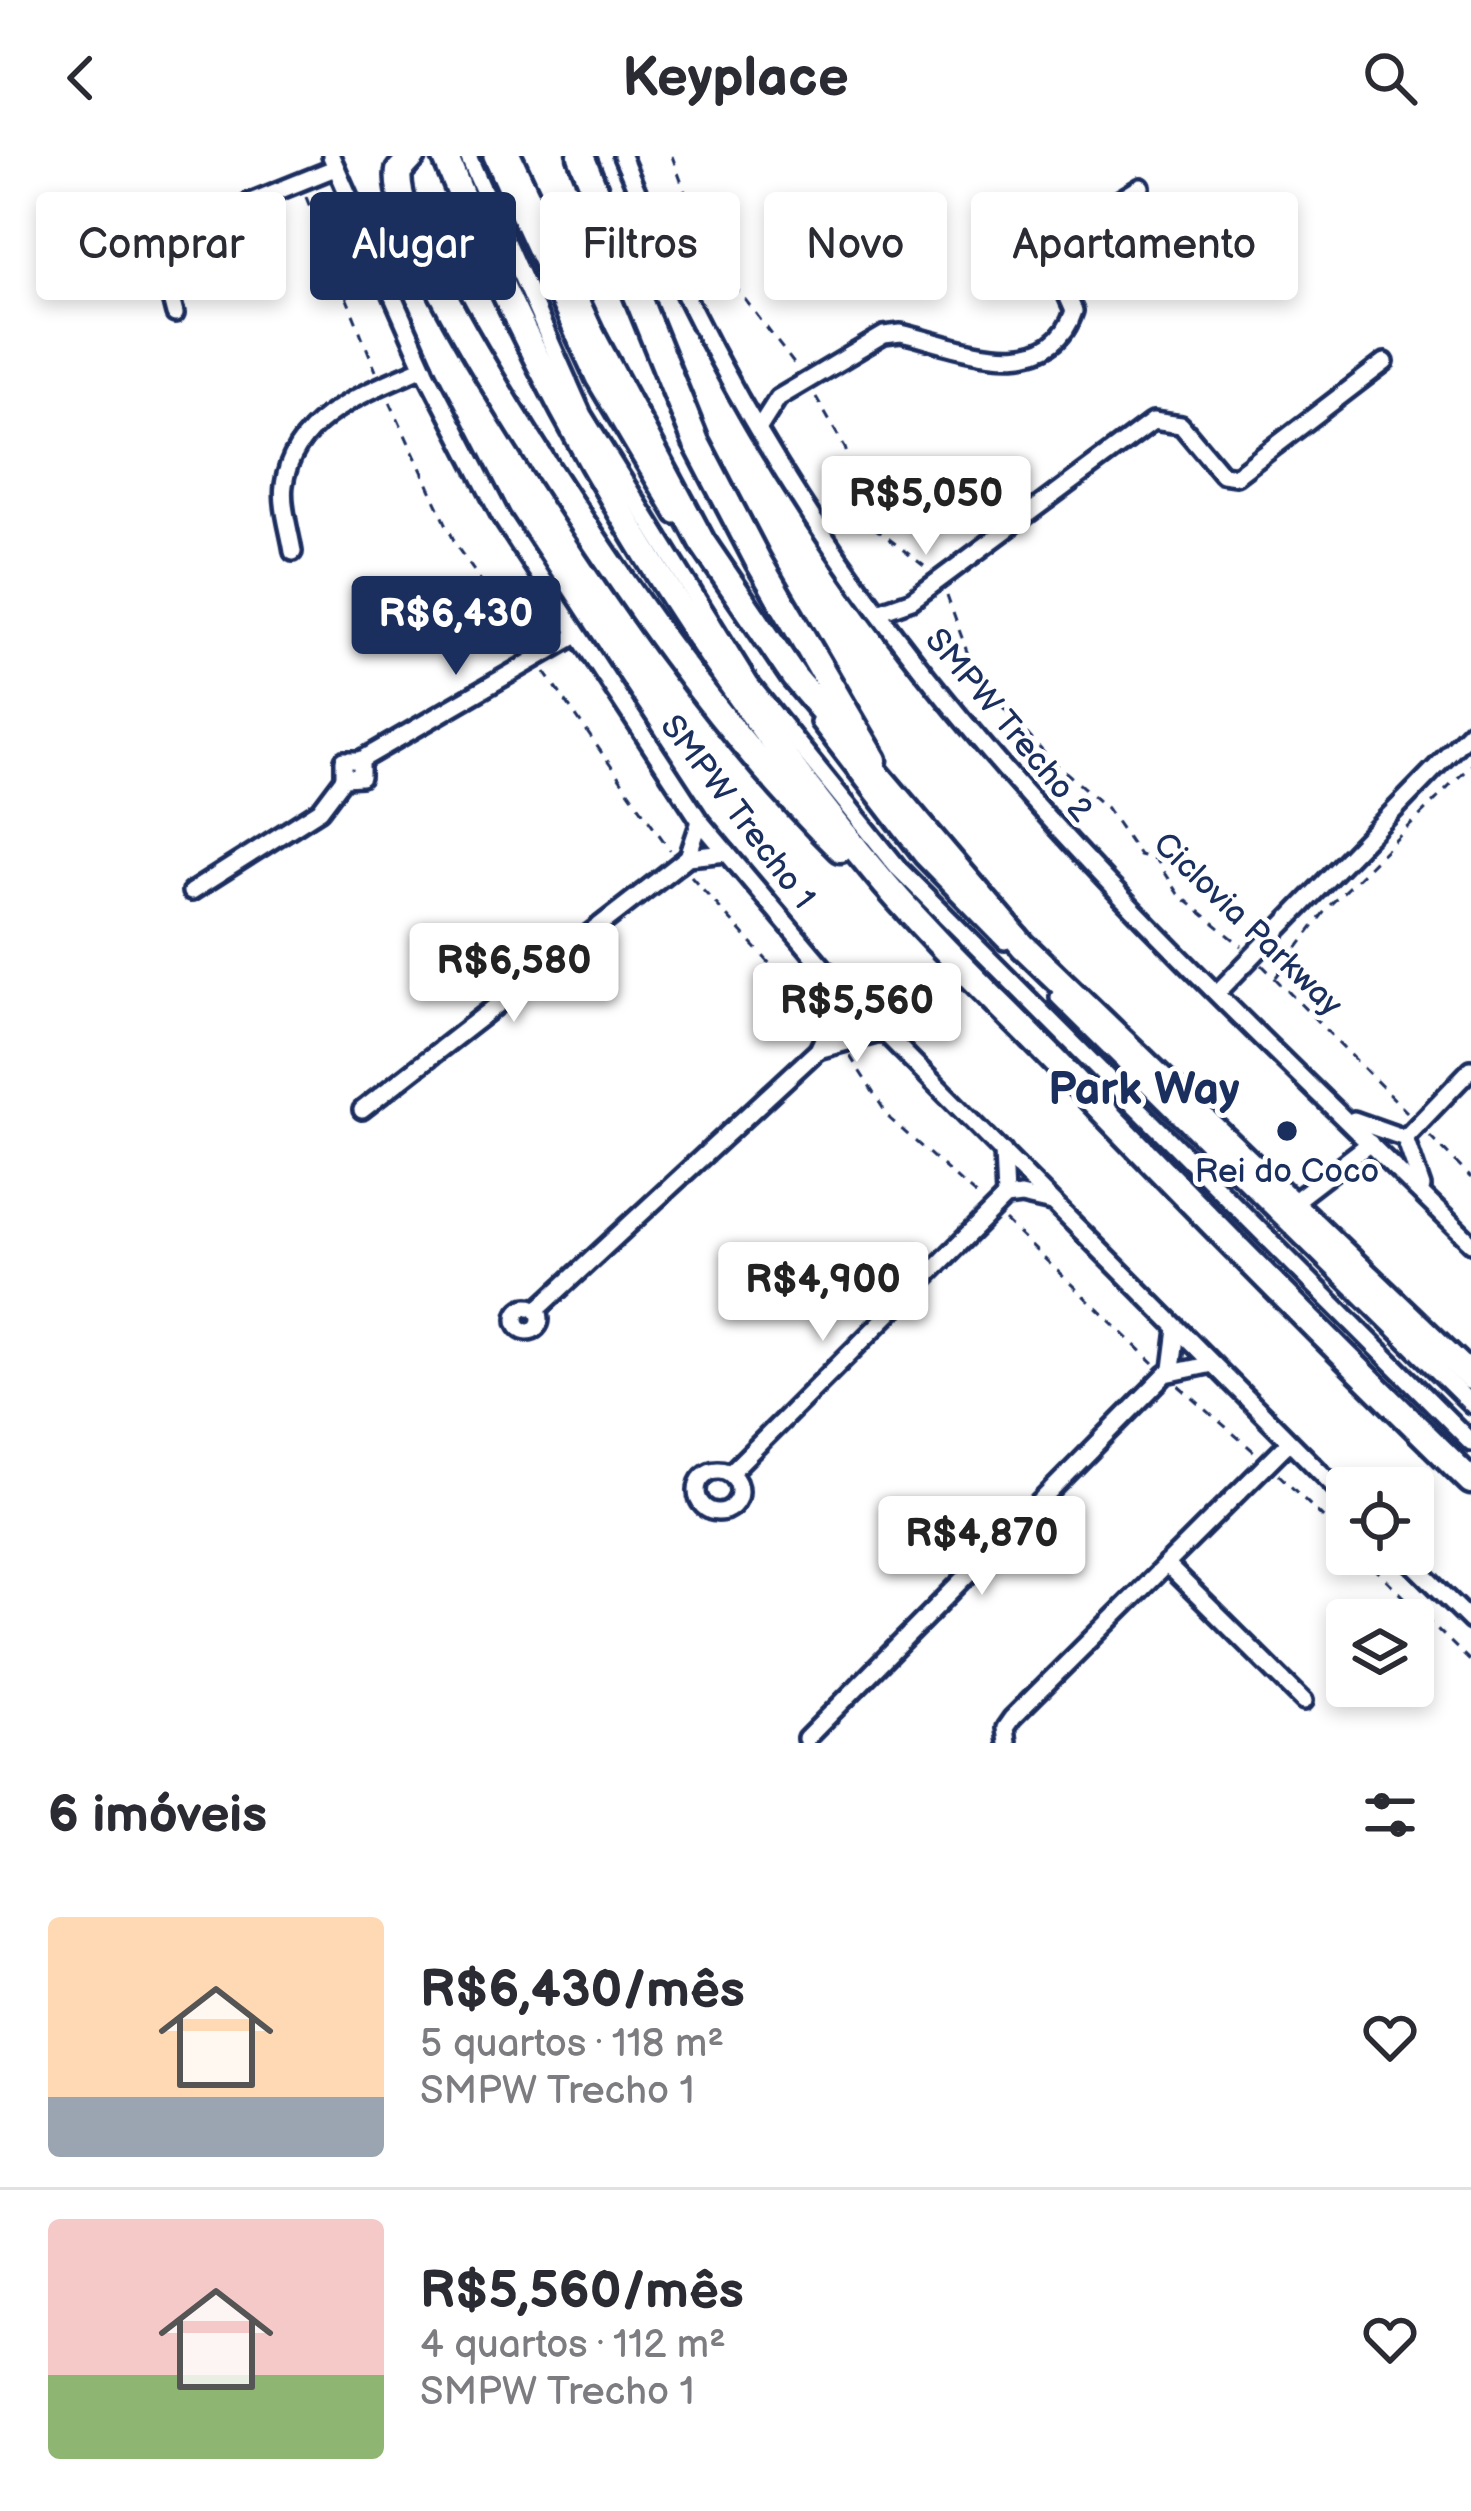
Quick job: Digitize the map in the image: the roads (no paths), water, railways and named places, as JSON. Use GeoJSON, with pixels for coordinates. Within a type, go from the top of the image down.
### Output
{"type":"FeatureCollection","features":[{"type":"Feature","properties":{"kind":"highway"},"geometry":{"type":"LineString","coordinates":[[412,156],[399,171],[398,196],[444,296],[507,404],[662,637],[804,813],[888,887],[1263,1278],[1471,1481]]}},
{"type":"Feature","properties":{"kind":"highway"},"geometry":{"type":"LineString","coordinates":[[445,156],[556,404],[653,568],[749,711],[888,887]]}},
{"type":"Feature","properties":{"kind":"highway"},"geometry":{"type":"LineString","coordinates":[[508,156],[592,338],[702,542],[794,677],[1022,946],[1471,1377]]}},
{"type":"Feature","properties":{"kind":"highway"},"geometry":{"type":"LineString","coordinates":[[581,156],[696,442],[792,622],[872,754],[882,786]]}},
{"type":"Feature","properties":{"kind":"street"},"geometry":{"type":"LineString","coordinates":[[468,156],[583,415],[750,684],[900,871],[1471,1442]]}},
{"type":"Feature","properties":{"kind":"street"},"geometry":{"type":"LineString","coordinates":[[492,156],[595,380],[689,539],[869,790],[922,856],[1034,971],[1471,1404]]}},
{"type":"Feature","properties":{"kind":"street","name":"SMPW Trecho 2"},"geometry":{"type":"LineString","coordinates":[[622,156],[741,400],[878,612],[1066,838],[1471,1243]]}},
{"type":"Feature","properties":{"kind":"street"},"geometry":{"type":"LineString","coordinates":[[175,314],[168,287],[174,270],[220,222],[248,202],[333,162]]}},
{"type":"Feature","properties":{"kind":"street","name":"SMPW Trecho 1"},"geometry":{"type":"LineString","coordinates":[[333,162],[424,368],[501,517],[700,821],[845,992],[1326,1478]]}},
{"type":"Feature","properties":{"kind":"street"},"geometry":{"type":"LineString","coordinates":[[759,428],[778,398],[892,333],[1015,359],[1053,342],[1074,311],[1050,257],[1054,241],[1141,187]]}},
{"type":"Feature","properties":{"kind":"street"},"geometry":{"type":"LineString","coordinates":[[878,612],[912,600],[1153,422],[1181,425],[1222,474],[1236,476],[1385,362]]}},
{"type":"Feature","properties":{"kind":"street"},"geometry":{"type":"LineString","coordinates":[[293,552],[284,484],[304,439],[334,408],[424,368]]}},
{"type":"Feature","properties":{"kind":"street"},"geometry":{"type":"LineString","coordinates":[[741,400],[778,398]]}},
{"type":"Feature","properties":{"kind":"street"},"geometry":{"type":"LineString","coordinates":[[896,634],[912,600]]}},
{"type":"Feature","properties":{"kind":"street"},"geometry":{"type":"LineString","coordinates":[[191,892],[314,814],[344,778],[361,777],[361,760],[575,636]]}},
{"type":"Feature","properties":{"kind":"street"},"geometry":{"type":"LineString","coordinates":[[1217,992],[1471,731]]}},
{"type":"Feature","properties":{"kind":"street"},"geometry":{"type":"LineString","coordinates":[[688,857],[700,821]]}},
{"type":"Feature","properties":{"kind":"street"},"geometry":{"type":"LineString","coordinates":[[362,1110],[688,857],[727,853]]}},
{"type":"Feature","properties":{"kind":"street"},"geometry":{"type":"LineString","coordinates":[[537,1310],[818,1050],[845,992]]}},
{"type":"Feature","properties":{"kind":"street"},"geometry":{"type":"LineString","coordinates":[[818,1050],[884,1032]]}},
{"type":"Feature","properties":{"kind":"street"},"geometry":{"type":"LineString","coordinates":[[1405,1138],[1471,1069]]}},
{"type":"Feature","properties":{"kind":"street"},"geometry":{"type":"LineString","coordinates":[[1342,1115],[1405,1138]]}},
{"type":"Feature","properties":{"kind":"street"},"geometry":{"type":"LineString","coordinates":[[1405,1138],[1411,1163],[1433,1205]]}},
{"type":"Feature","properties":{"kind":"street"},"geometry":{"type":"LineString","coordinates":[[1292,1203],[1370,1143]]}},
{"type":"Feature","properties":{"kind":"street"},"geometry":{"type":"LineString","coordinates":[[1003,1151],[1005,1198]]}},
{"type":"Feature","properties":{"kind":"street"},"geometry":{"type":"LineString","coordinates":[[730,1473],[1005,1198],[1021,1196],[1055,1204]]}},
{"type":"Feature","properties":{"kind":"street"},"geometry":{"type":"LineString","coordinates":[[806,1739],[1172,1369],[1177,1329]]}},
{"type":"Feature","properties":{"kind":"street"},"geometry":{"type":"LineString","coordinates":[[1172,1369],[1213,1364]]}},
{"type":"Feature","properties":{"kind":"street"},"geometry":{"type":"LineString","coordinates":[[1006,1743],[1005,1728],[1012,1718],[1289,1442]]}},
{"type":"Feature","properties":{"kind":"street"},"geometry":{"type":"LineString","coordinates":[[1166,1564],[1304,1702]]}},
{"type":"Feature","properties":{"kind":"street"},"geometry":{"type":"LineString","coordinates":[[1424,1575],[1471,1621]]}},
{"type":"Feature","properties":{"kind":"place","name":"Rei do Coco"},"geometry":{"type":"Point","coordinates":[1287,1131]}},
{"type":"Feature","properties":{"kind":"district","name":"Park Way"},"geometry":{"type":"Point","coordinates":[1144,1088]}}]}
